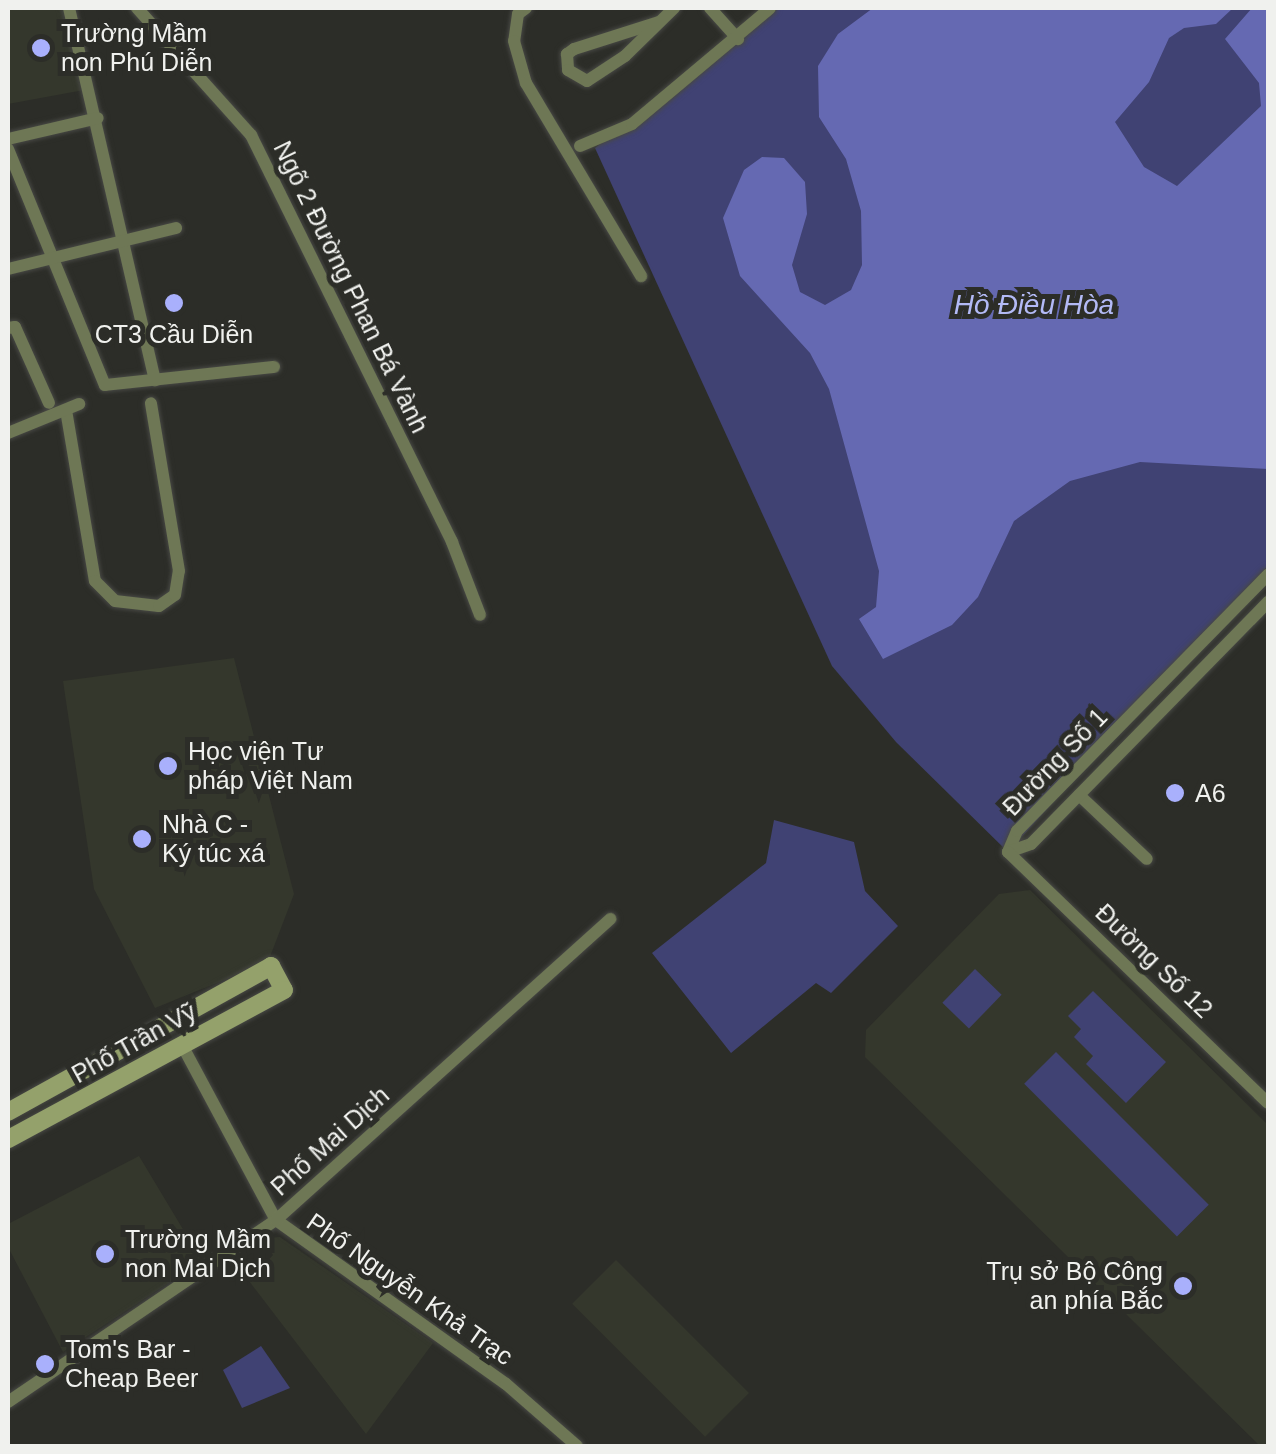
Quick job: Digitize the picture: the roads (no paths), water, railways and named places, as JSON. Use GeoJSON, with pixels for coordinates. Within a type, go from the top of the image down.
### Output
{"type":"FeatureCollection","features":[{"type":"Feature","properties":{"kind":"main road","name":"Phố Trần Vỹ"},"geometry":{"type":"LineString","coordinates":[[8,1112],[271,966],[284,990],[8,1139]]}},
{"type":"Feature","properties":{"kind":"main road"},"geometry":{"type":"LineString","coordinates":[[170,1024],[182,1045]]}},
{"type":"Feature","properties":{"kind":"street"},"geometry":{"type":"LineString","coordinates":[[70,8],[128,240],[155,380]]}},
{"type":"Feature","properties":{"kind":"street","name":"Ngõ 2 Đường Phan Bá Vành"},"geometry":{"type":"LineString","coordinates":[[137,8],[251,136],[452,542],[480,615]]}},
{"type":"Feature","properties":{"kind":"street"},"geometry":{"type":"LineString","coordinates":[[526,8],[518,14],[514,41],[526,83],[641,276]]}},
{"type":"Feature","properties":{"kind":"street"},"geometry":{"type":"LineString","coordinates":[[659,22],[574,48],[567,54],[568,70],[587,80],[625,56],[674,8]]}},
{"type":"Feature","properties":{"kind":"street"},"geometry":{"type":"LineString","coordinates":[[710,8],[738,39]]}},
{"type":"Feature","properties":{"kind":"street"},"geometry":{"type":"LineString","coordinates":[[580,146],[632,124],[738,39],[770,8]]}},
{"type":"Feature","properties":{"kind":"street"},"geometry":{"type":"LineString","coordinates":[[8,139],[98,118]]}},
{"type":"Feature","properties":{"kind":"street"},"geometry":{"type":"LineString","coordinates":[[8,149],[105,385],[274,367]]}},
{"type":"Feature","properties":{"kind":"street"},"geometry":{"type":"LineString","coordinates":[[8,269],[176,228]]}},
{"type":"Feature","properties":{"kind":"street"},"geometry":{"type":"LineString","coordinates":[[8,328],[15,326],[48,403]]}},
{"type":"Feature","properties":{"kind":"street"},"geometry":{"type":"LineString","coordinates":[[8,433],[72,407],[95,581],[115,601],[159,606],[174,595],[179,571],[151,402]]}},
{"type":"Feature","properties":{"kind":"street","name":"Đường Số 1"},"geometry":{"type":"LineString","coordinates":[[1008,852],[1017,831],[1268,576]]}},
{"type":"Feature","properties":{"kind":"street","name":"Đường Số 1"},"geometry":{"type":"LineString","coordinates":[[1008,852],[1031,844],[1266,609]]}},
{"type":"Feature","properties":{"kind":"street"},"geometry":{"type":"LineString","coordinates":[[1079,795],[1148,859]]}},
{"type":"Feature","properties":{"kind":"street","name":"Đường Số 12"},"geometry":{"type":"LineString","coordinates":[[1008,852],[1268,1103]]}},
{"type":"Feature","properties":{"kind":"street","name":"Phố Mai Dịch"},"geometry":{"type":"LineString","coordinates":[[8,1402],[276,1220],[610,919]]}},
{"type":"Feature","properties":{"kind":"street","name":"Phố Nguyễn Khả Trạc"},"geometry":{"type":"LineString","coordinates":[[182,1045],[276,1220],[506,1384],[577,1446]]}},
{"type":"Feature","properties":{"kind":"water","name":"Hồ Điều Hòa"},"geometry":{"type":"Polygon","coordinates":[[[873,8],[1233,8],[1216,24],[1184,28],[1169,38],[1149,82],[1115,122],[1144,167],[1177,186],[1261,106],[1259,83],[1225,39],[1252,8],[1268,8],[1268,469],[1140,462],[1070,481],[1014,521],[978,597],[952,625],[883,659],[859,619],[876,607],[879,571],[829,389],[810,353],[740,276],[723,218],[744,170],[762,157],[784,158],[805,182],[807,214],[792,265],[800,292],[825,305],[851,290],[862,265],[861,211],[846,159],[819,117],[818,66],[838,34],[873,8]]]}},
{"type":"Feature","properties":{"kind":"place","name":"Trường Mầm non Phú Diễn"},"geometry":{"type":"Point","coordinates":[41,48]}},
{"type":"Feature","properties":{"kind":"place","name":"CT3 Cầu Diễn"},"geometry":{"type":"Point","coordinates":[174,303]}},
{"type":"Feature","properties":{"kind":"place","name":"Học viện Tư pháp Việt Nam"},"geometry":{"type":"Point","coordinates":[168,766]}},
{"type":"Feature","properties":{"kind":"place","name":"A6"},"geometry":{"type":"Point","coordinates":[1175,793]}},
{"type":"Feature","properties":{"kind":"place","name":"Nhà C - Ký túc xá"},"geometry":{"type":"Point","coordinates":[142,839]}},
{"type":"Feature","properties":{"kind":"place","name":"Trường Mầm non Mai Dịch"},"geometry":{"type":"Point","coordinates":[105,1254]}},
{"type":"Feature","properties":{"kind":"place","name":"Trụ sở Bộ Công an phía Bắc"},"geometry":{"type":"Point","coordinates":[1183,1286]}},
{"type":"Feature","properties":{"kind":"place","name":"Tom's Bar - Cheap Beer"},"geometry":{"type":"Point","coordinates":[45,1364]}}]}
